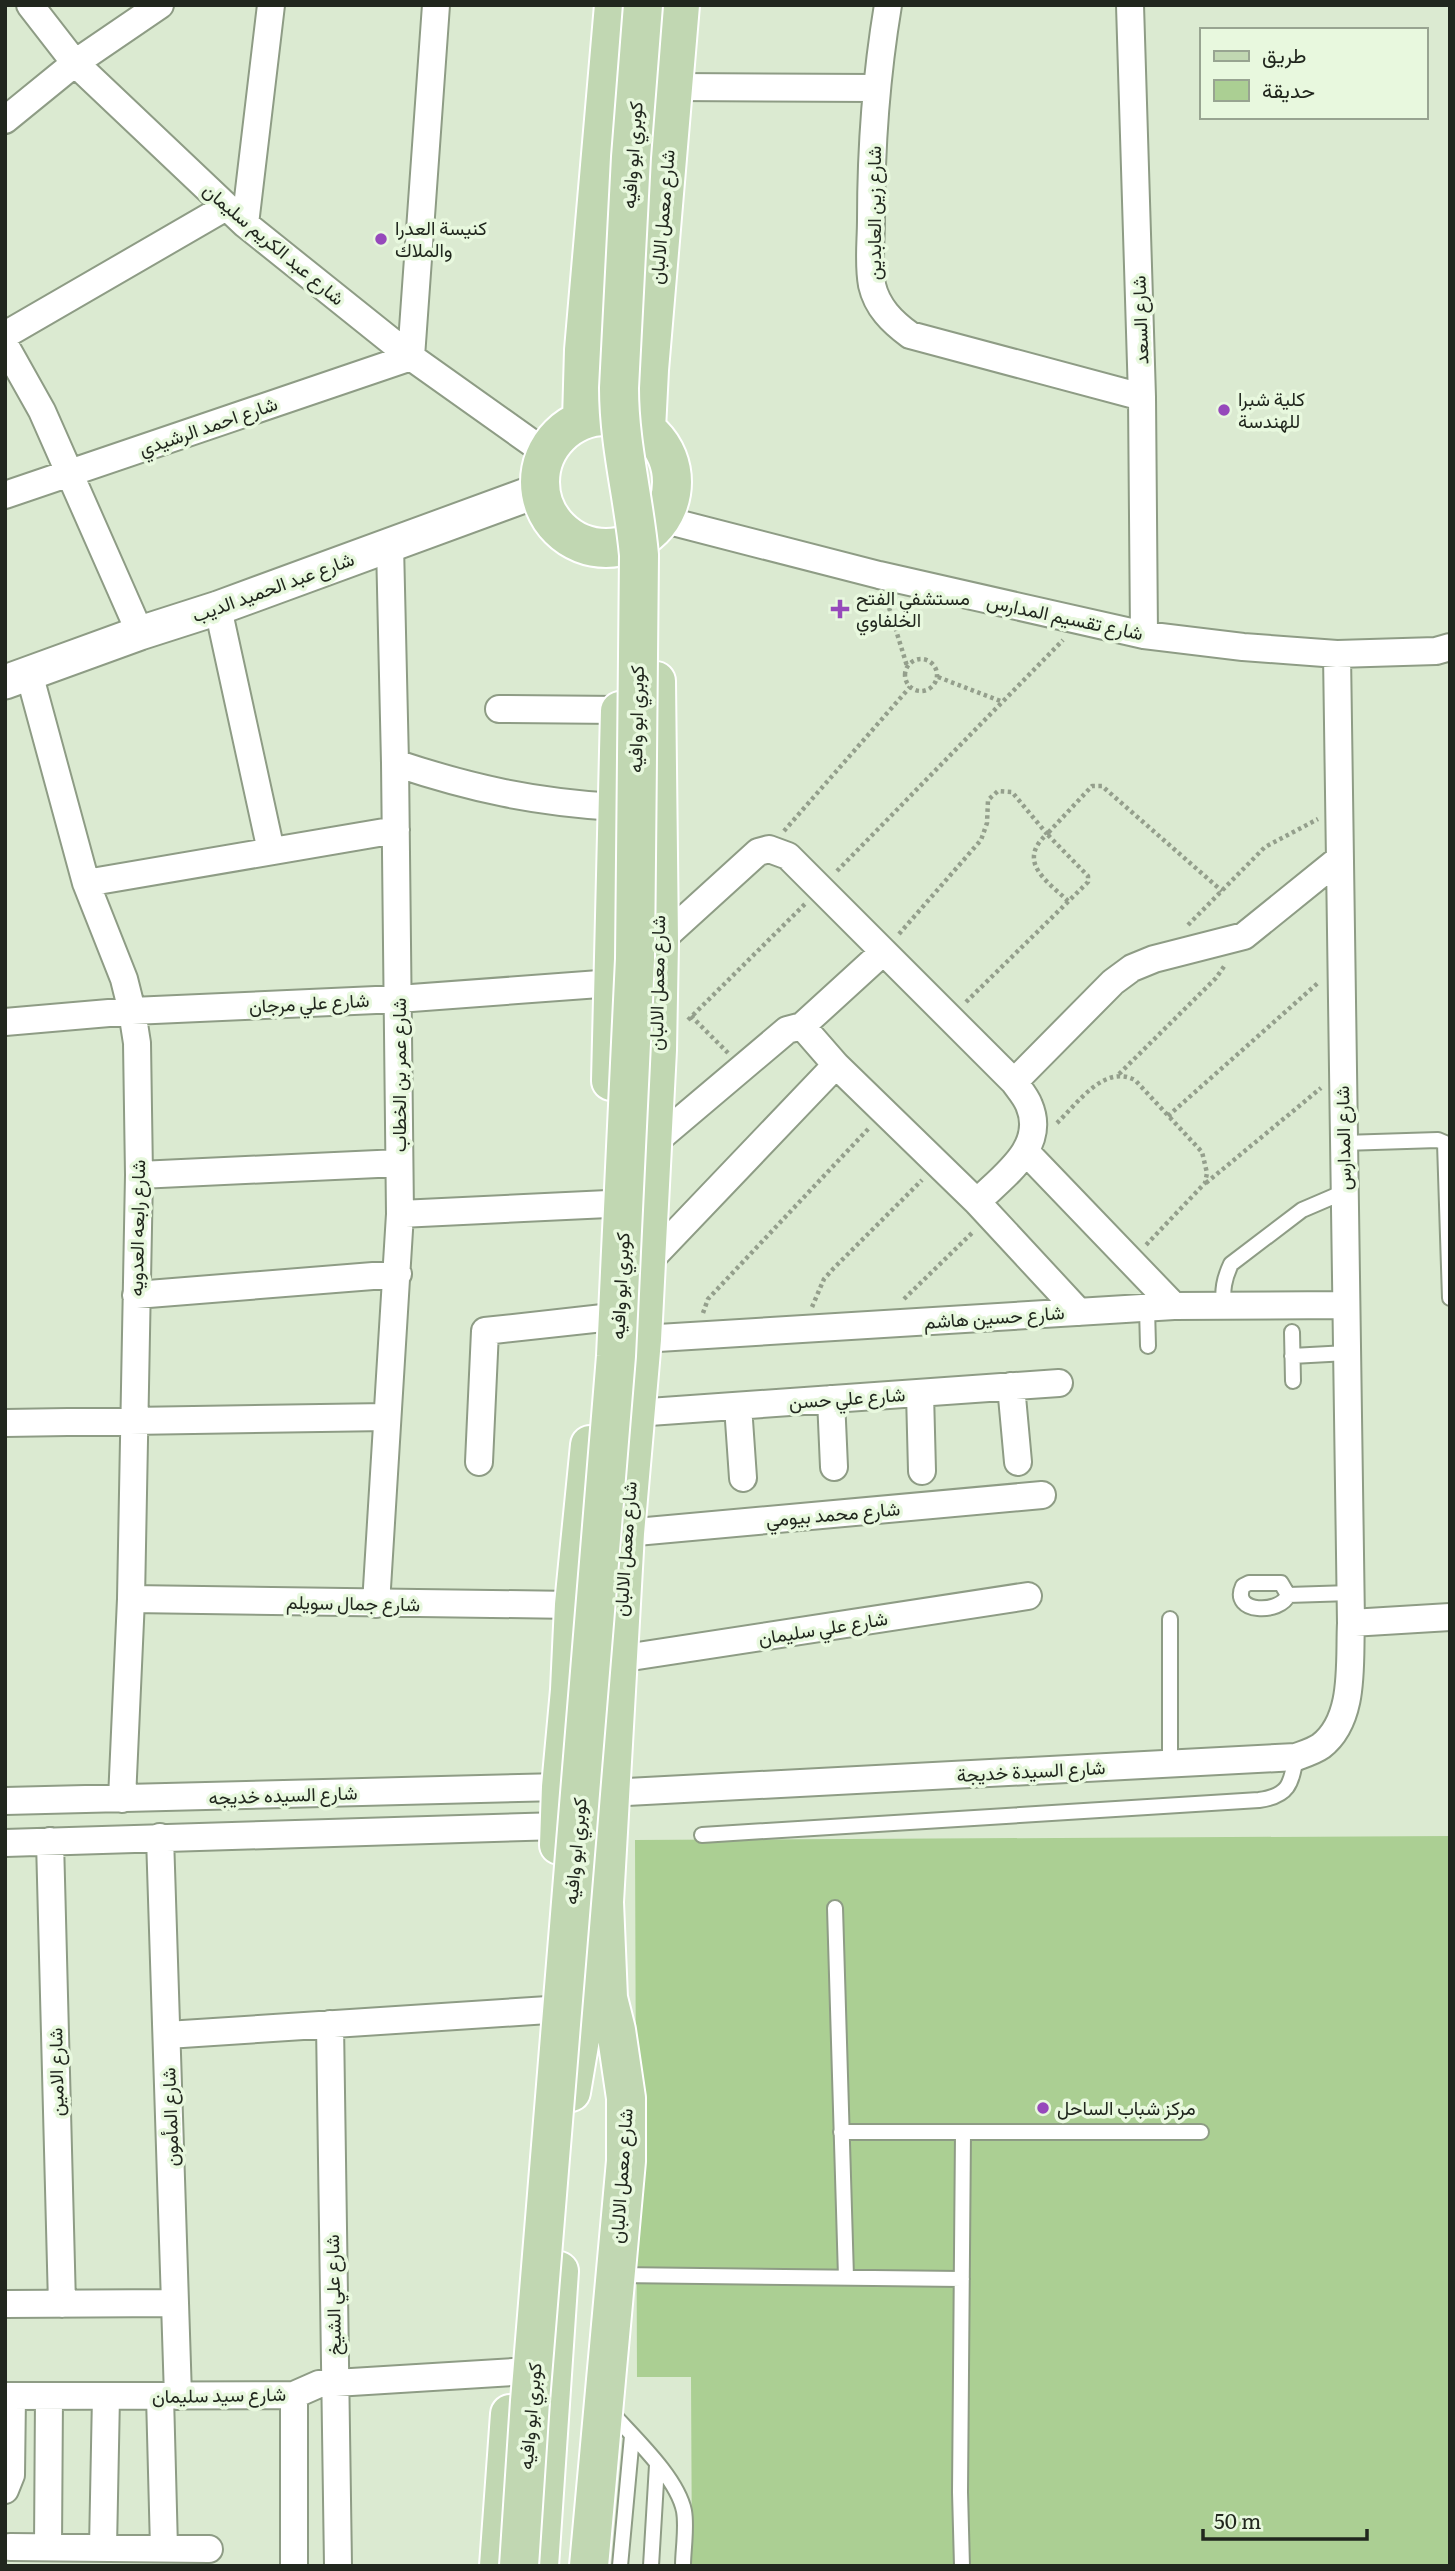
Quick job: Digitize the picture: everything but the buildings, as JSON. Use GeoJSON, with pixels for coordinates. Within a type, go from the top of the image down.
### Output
{"type":"FeatureCollection","features":[{"type":"Feature","properties":{"kind":"main road"},"geometry":{"type":"LineString","coordinates":[[582,420],[583,350],[614,5]]}},
{"type":"Feature","properties":{"kind":"main road","name":"كوبري ابو وافيه"},"geometry":{"type":"LineString","coordinates":[[519,2566],[530,2401],[525,2361],[616,1356],[623,1238],[635,959],[639,555],[619,424],[619,388],[631,157],[643,5]]}},
{"type":"Feature","properties":{"kind":"main road","name":"شارع معمل الالبان"},"geometry":{"type":"LineString","coordinates":[[646,429],[680,5]]}},
{"type":"Feature","properties":{"kind":"main road"},"geometry":{"type":"LineString","coordinates":[[499,2566],[525,2361],[574,1605],[603,1318],[620,710],[646,531],[670,496],[671,471],[663,448],[646,429],[624,418],[611,415],[582,420],[557,437],[543,472],[547,512],[553,522],[570,538],[591,547],[603,548],[646,531]]}},
{"type":"Feature","properties":{"kind":"main road","name":"شارع معمل الالبان"},"geometry":{"type":"LineString","coordinates":[[589,2566],[626,2161],[626,2098],[616,2030],[608,1998],[604,1902],[608,1793],[625,1532],[642,1339],[657,1050],[659,942],[646,531]]}},
{"type":"Feature","properties":{"kind":"main road"},"geometry":{"type":"LineString","coordinates":[[570,1690],[616,1674]]}},
{"type":"Feature","properties":{"kind":"main road","name":"كوبري ابو وافيه"},"geometry":{"type":"LineString","coordinates":[[539,2566],[571,2090],[604,1902]]}},
{"type":"Feature","properties":{"kind":"main road"},"geometry":{"type":"LineString","coordinates":[[525,2361],[547,2024]]}},
{"type":"Feature","properties":{"kind":"street","name":"شارع عبد الكريم سليمان"},"geometry":{"type":"LineString","coordinates":[[30,5],[75,63],[235,215],[411,357],[543,472]]}},
{"type":"Feature","properties":{"kind":"street"},"geometry":{"type":"LineString","coordinates":[[5,120],[75,63],[160,5]]}},
{"type":"Feature","properties":{"kind":"street"},"geometry":{"type":"LineString","coordinates":[[5,335],[235,215],[271,5]]}},
{"type":"Feature","properties":{"kind":"street"},"geometry":{"type":"LineString","coordinates":[[411,357],[436,5]]}},
{"type":"Feature","properties":{"kind":"street","name":"شارع زين العابدين"},"geometry":{"type":"LineString","coordinates":[[888,5],[876,88],[871,184],[873,285],[880,305],[893,323],[910,335],[1142,397]]}},
{"type":"Feature","properties":{"kind":"street","name":"شارع السعد"},"geometry":{"type":"LineString","coordinates":[[1130,5],[1142,397],[1144,635]]}},
{"type":"Feature","properties":{"kind":"street"},"geometry":{"type":"LineString","coordinates":[[674,87],[876,88]]}},
{"type":"Feature","properties":{"kind":"street"},"geometry":{"type":"LineString","coordinates":[[5,345],[42,411],[140,633]]}},
{"type":"Feature","properties":{"kind":"street","name":"شارع احمد الرشيدي"},"geometry":{"type":"LineString","coordinates":[[5,495],[411,357]]}},
{"type":"Feature","properties":{"kind":"street","name":"شارع عبد الحميد الديب"},"geometry":{"type":"LineString","coordinates":[[17,677],[390,545],[543,472]]}},
{"type":"Feature","properties":{"kind":"street","name":"شارع تقسيم المدارس"},"geometry":{"type":"LineString","coordinates":[[646,531],[879,575],[1144,635],[1243,647],[1337,654],[1445,650]]}},
{"type":"Feature","properties":{"kind":"street","name":"شارع عمر بن الخطاب"},"geometry":{"type":"LineString","coordinates":[[376,1604],[400,1214],[390,545]]}},
{"type":"Feature","properties":{"kind":"street"},"geometry":{"type":"LineString","coordinates":[[218,608],[271,851]]}},
{"type":"Feature","properties":{"kind":"street","name":"شارع المدارس"},"geometry":{"type":"LineString","coordinates":[[1337,654],[1338,860],[1352,1623]]}},
{"type":"Feature","properties":{"kind":"street","name":"شارع رابعه العدويه"},"geometry":{"type":"LineString","coordinates":[[17,677],[86,883],[124,979],[137,1043],[139,1175],[131,1599],[132,1799],[152,1837]]}},
{"type":"Feature","properties":{"kind":"street"},"geometry":{"type":"LineString","coordinates":[[499,709],[620,710]]}},
{"type":"Feature","properties":{"kind":"street"},"geometry":{"type":"LineString","coordinates":[[395,763],[452,783],[510,796],[616,807]]}},
{"type":"Feature","properties":{"kind":"street"},"geometry":{"type":"LineString","coordinates":[[86,883],[396,830]]}},
{"type":"Feature","properties":{"kind":"street"},"geometry":{"type":"LineString","coordinates":[[659,942],[758,852],[769,849],[788,856],[882,953],[1014,1082],[1028,1103],[1034,1120],[1034,1134],[1026,1152],[983,1209]]}},
{"type":"Feature","properties":{"kind":"street"},"geometry":{"type":"LineString","coordinates":[[1014,1082],[1113,982],[1132,968],[1244,936],[1338,860]]}},
{"type":"Feature","properties":{"kind":"street"},"geometry":{"type":"LineString","coordinates":[[651,1145],[787,1030],[802,1027],[882,953]]}},
{"type":"Feature","properties":{"kind":"street","name":"شارع علي مرجان"},"geometry":{"type":"LineString","coordinates":[[5,1023],[132,1011],[398,999],[614,983]]}},
{"type":"Feature","properties":{"kind":"street"},"geometry":{"type":"LineString","coordinates":[[802,1027],[836,1065],[983,1209],[1079,1312]]}},
{"type":"Feature","properties":{"kind":"street"},"geometry":{"type":"LineString","coordinates":[[646,1264],[836,1065]]}},
{"type":"Feature","properties":{"kind":"street"},"geometry":{"type":"LineString","coordinates":[[1026,1152],[1174,1306]]}},
{"type":"Feature","properties":{"kind":"street"},"geometry":{"type":"LineString","coordinates":[[139,1175],[399,1163]]}},
{"type":"Feature","properties":{"kind":"street"},"geometry":{"type":"LineString","coordinates":[[400,1214],[608,1204]]}},
{"type":"Feature","properties":{"kind":"street"},"geometry":{"type":"LineString","coordinates":[[136,1295],[398,1274]]}},
{"type":"Feature","properties":{"kind":"street","name":"شارع حسين هاشم"},"geometry":{"type":"LineString","coordinates":[[642,1339],[1174,1306],[1346,1305]]}},
{"type":"Feature","properties":{"kind":"street"},"geometry":{"type":"LineString","coordinates":[[480,1462],[485,1331],[603,1318]]}},
{"type":"Feature","properties":{"kind":"street","name":"شارع علي حسن"},"geometry":{"type":"LineString","coordinates":[[635,1413],[1059,1383]]}},
{"type":"Feature","properties":{"kind":"street"},"geometry":{"type":"LineString","coordinates":[[1011,1386],[1018,1462]]}},
{"type":"Feature","properties":{"kind":"street"},"geometry":{"type":"LineString","coordinates":[[920,1393],[922,1471]]}},
{"type":"Feature","properties":{"kind":"street"},"geometry":{"type":"LineString","coordinates":[[831,1399],[834,1467]]}},
{"type":"Feature","properties":{"kind":"street"},"geometry":{"type":"LineString","coordinates":[[738,1406],[743,1478]]}},
{"type":"Feature","properties":{"kind":"street"},"geometry":{"type":"LineString","coordinates":[[5,1423],[387,1417]]}},
{"type":"Feature","properties":{"kind":"street","name":"شارع محمد بيومي"},"geometry":{"type":"LineString","coordinates":[[625,1532],[1042,1495]]}},
{"type":"Feature","properties":{"kind":"street","name":"شارع علي سليمان"},"geometry":{"type":"LineString","coordinates":[[616,1674],[1028,1596]]}},
{"type":"Feature","properties":{"kind":"street","name":"شارع جمال سويلم"},"geometry":{"type":"LineString","coordinates":[[131,1599],[574,1605]]}},
{"type":"Feature","properties":{"kind":"street"},"geometry":{"type":"LineString","coordinates":[[1352,1623],[1450,1617]]}},
{"type":"Feature","properties":{"kind":"street","name":"شارع السيدة خديجة"},"geometry":{"type":"LineString","coordinates":[[608,1793],[1296,1757],[1319,1748],[1335,1733],[1346,1706],[1352,1623]]}},
{"type":"Feature","properties":{"kind":"street","name":"شارع السيده خديجه"},"geometry":{"type":"LineString","coordinates":[[5,1801],[561,1787]]}},
{"type":"Feature","properties":{"kind":"street","name":"شارع السيده خديجه"},"geometry":{"type":"LineString","coordinates":[[5,1843],[560,1826]]}},
{"type":"Feature","properties":{"kind":"street","name":"شارع المأمون"},"geometry":{"type":"LineString","coordinates":[[152,1837],[167,2035],[175,2303],[164,2549]]}},
{"type":"Feature","properties":{"kind":"street","name":"شارع الامين"},"geometry":{"type":"LineString","coordinates":[[50,1841],[62,2304]]}},
{"type":"Feature","properties":{"kind":"street"},"geometry":{"type":"LineString","coordinates":[[167,2035],[330,2024],[547,2024]]}},
{"type":"Feature","properties":{"kind":"street","name":"شارع علي الشيخ"},"geometry":{"type":"LineString","coordinates":[[330,2024],[338,2566]]}},
{"type":"Feature","properties":{"kind":"street"},"geometry":{"type":"LineString","coordinates":[[5,2304],[175,2303]]}},
{"type":"Feature","properties":{"kind":"street","name":"شارع سيد سليمان"},"geometry":{"type":"LineString","coordinates":[[9,2396],[294,2395],[319,2384],[525,2361]]}},
{"type":"Feature","properties":{"kind":"street"},"geometry":{"type":"LineString","coordinates":[[294,2395],[294,2566]]}},
{"type":"Feature","properties":{"kind":"street"},"geometry":{"type":"LineString","coordinates":[[5,2490],[11,2475],[9,2396]]}},
{"type":"Feature","properties":{"kind":"street"},"geometry":{"type":"LineString","coordinates":[[49,2396],[61,2553]]}},
{"type":"Feature","properties":{"kind":"street"},"geometry":{"type":"LineString","coordinates":[[103,2548],[106,2396]]}},
{"type":"Feature","properties":{"kind":"street"},"geometry":{"type":"LineString","coordinates":[[10,2547],[61,2553],[103,2548],[209,2549]]}},
{"type":"Feature","properties":{"kind":"lane"},"geometry":{"type":"LineString","coordinates":[[1343,1143],[1438,1140],[1445,1143],[1450,1298]]}},
{"type":"Feature","properties":{"kind":"lane"},"geometry":{"type":"LineString","coordinates":[[1224,1306],[1225,1277],[1231,1264],[1302,1210],[1344,1192]]}},
{"type":"Feature","properties":{"kind":"lane"},"geometry":{"type":"LineString","coordinates":[[1147,1308],[1148,1346]]}},
{"type":"Feature","properties":{"kind":"lane"},"geometry":{"type":"LineString","coordinates":[[1292,1332],[1293,1381]]}},
{"type":"Feature","properties":{"kind":"lane"},"geometry":{"type":"LineString","coordinates":[[1292,1356],[1347,1353]]}},
{"type":"Feature","properties":{"kind":"lane"},"geometry":{"type":"LineString","coordinates":[[1288,1595],[1351,1592]]}},
{"type":"Feature","properties":{"kind":"lane"},"geometry":{"type":"LineString","coordinates":[[1170,1619],[1170,1763]]}},
{"type":"Feature","properties":{"kind":"lane"},"geometry":{"type":"LineString","coordinates":[[702,1835],[1259,1800],[1273,1798],[1285,1791],[1292,1777],[1296,1757]]}},
{"type":"Feature","properties":{"kind":"lane"},"geometry":{"type":"LineString","coordinates":[[835,1908],[846,2277]]}},
{"type":"Feature","properties":{"kind":"lane"},"geometry":{"type":"LineString","coordinates":[[841,2132],[1201,2132]]}},
{"type":"Feature","properties":{"kind":"lane"},"geometry":{"type":"LineString","coordinates":[[962,2566],[963,2132]]}},
{"type":"Feature","properties":{"kind":"lane"},"geometry":{"type":"LineString","coordinates":[[614,2275],[962,2279]]}},
{"type":"Feature","properties":{"kind":"lane"},"geometry":{"type":"LineString","coordinates":[[603,2402],[657,2465],[680,2497],[685,2514],[683,2566]]}},
{"type":"Feature","properties":{"kind":"lane"},"geometry":{"type":"LineString","coordinates":[[620,2566],[632,2436]]}},
{"type":"Feature","properties":{"kind":"lane"},"geometry":{"type":"LineString","coordinates":[[651,2566],[657,2465]]}},
{"type":"Feature","properties":{"kind":"path"},"geometry":{"type":"LineString","coordinates":[[879,575],[908,667],[906,681],[916,691],[930,689],[937,677],[937,670],[927,660],[919,659],[908,667]]}},
{"type":"Feature","properties":{"kind":"path"},"geometry":{"type":"LineString","coordinates":[[657,1050],[820,889],[1081,622]]}},
{"type":"Feature","properties":{"kind":"path"},"geometry":{"type":"LineString","coordinates":[[937,677],[1003,702]]}},
{"type":"Feature","properties":{"kind":"path"},"geometry":{"type":"LineString","coordinates":[[769,849],[910,687]]}},
{"type":"Feature","properties":{"kind":"path"},"geometry":{"type":"LineString","coordinates":[[1068,901],[1039,872],[1033,858],[1036,844],[1092,786],[1102,786],[1222,891]]}},
{"type":"Feature","properties":{"kind":"path"},"geometry":{"type":"LineString","coordinates":[[882,953],[981,840],[985,832],[988,800],[998,791],[1012,792],[1047,834],[1088,876],[1088,882],[950,1018]]}},
{"type":"Feature","properties":{"kind":"path"},"geometry":{"type":"LineString","coordinates":[[1154,960],[1265,847],[1338,809]]}},
{"type":"Feature","properties":{"kind":"path"},"geometry":{"type":"LineString","coordinates":[[1026,1152],[1102,1080],[1119,1075],[1216,978],[1244,936]]}},
{"type":"Feature","properties":{"kind":"path"},"geometry":{"type":"LineString","coordinates":[[1168,1116],[1340,963]]}},
{"type":"Feature","properties":{"kind":"path"},"geometry":{"type":"LineString","coordinates":[[691,1016],[743,1069]]}},
{"type":"Feature","properties":{"kind":"path"},"geometry":{"type":"LineString","coordinates":[[1131,1261],[1205,1183],[1342,1071]]}},
{"type":"Feature","properties":{"kind":"path"},"geometry":{"type":"LineString","coordinates":[[1119,1075],[1135,1080],[1202,1152],[1207,1173],[1205,1183]]}},
{"type":"Feature","properties":{"kind":"path"},"geometry":{"type":"LineString","coordinates":[[692,1336],[708,1299],[885,1111]]}},
{"type":"Feature","properties":{"kind":"path"},"geometry":{"type":"LineString","coordinates":[[802,1329],[824,1279],[937,1165]]}},
{"type":"Feature","properties":{"kind":"path"},"geometry":{"type":"LineString","coordinates":[[879,1324],[983,1209]]}},
{"type":"Feature","properties":{"kind":"green space","name":"مركز شباب الساحل"},"geometry":{"type":"Polygon","coordinates":[[[1450,1836],[1450,2566],[692,2566],[691,2377],[637,2377],[635,1840],[1450,1836]]]}},
{"type":"Feature","properties":{"kind":"place","name":"كنيسة العدرا والملاك"},"geometry":{"type":"Point","coordinates":[381,239]}},
{"type":"Feature","properties":{"kind":"place","name":"كلية شبرا للهندسة"},"geometry":{"type":"Point","coordinates":[1224,410]}},
{"type":"Feature","properties":{"kind":"place","name":"مستشفي الفتح الخلفاوي"},"geometry":{"type":"Point","coordinates":[840,609]}},
{"type":"Feature","properties":{"kind":"place","name":"مركز شباب الساحل"},"geometry":{"type":"Point","coordinates":[1043,2108]}}]}
